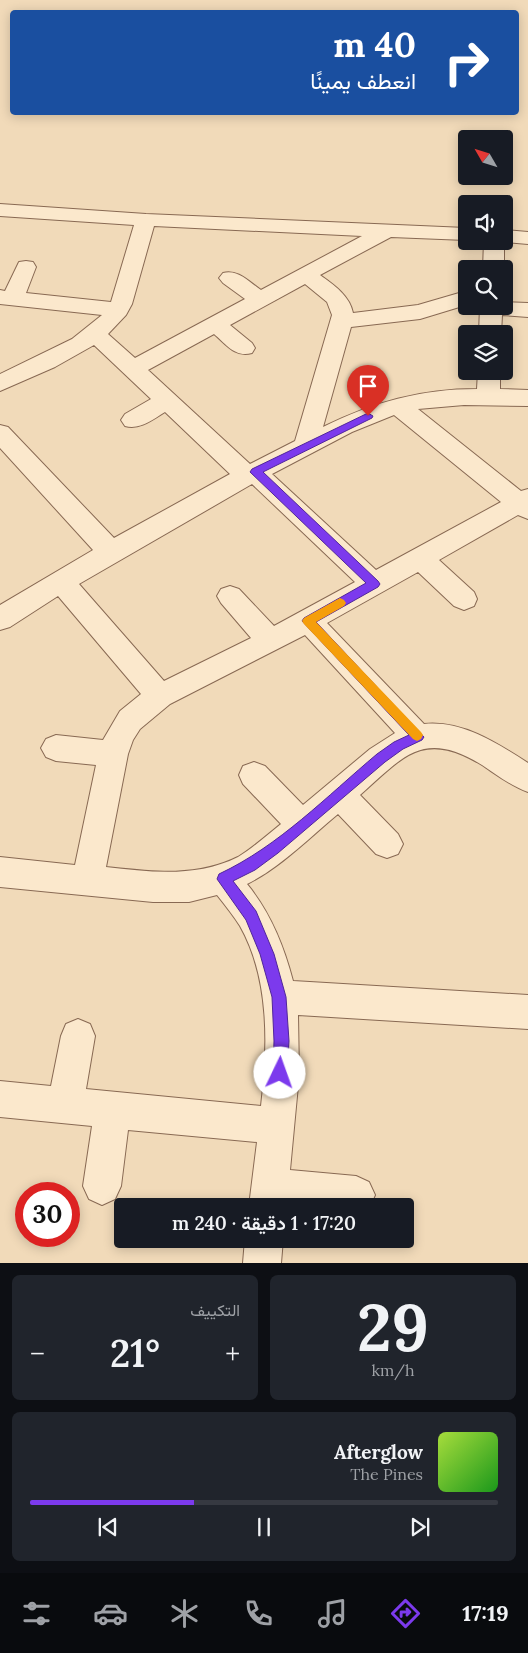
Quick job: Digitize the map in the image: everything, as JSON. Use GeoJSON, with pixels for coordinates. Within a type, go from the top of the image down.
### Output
{"type":"FeatureCollection","features":[{"type":"Feature","properties":{"kind":"street"},"geometry":{"type":"LineString","coordinates":[[0,210],[146,220],[458,234]]}},
{"type":"Feature","properties":{"kind":"street"},"geometry":{"type":"LineString","coordinates":[[0,383],[74,347],[96,334],[108,322],[118,310],[146,220]]}},
{"type":"Feature","properties":{"kind":"street"},"geometry":{"type":"LineString","coordinates":[[133,369],[386,231]]}},
{"type":"Feature","properties":{"kind":"street"},"geometry":{"type":"LineString","coordinates":[[513,237],[528,238]]}},
{"type":"Feature","properties":{"kind":"street"},"geometry":{"type":"LineString","coordinates":[[26,268],[6,297],[118,310]]}},
{"type":"Feature","properties":{"kind":"street"},"geometry":{"type":"LineString","coordinates":[[306,275],[340,304],[342,310],[342,321],[306,446]]}},
{"type":"Feature","properties":{"kind":"street"},"geometry":{"type":"LineString","coordinates":[[230,278],[260,300]]}},
{"type":"Feature","properties":{"kind":"street"},"geometry":{"type":"LineString","coordinates":[[342,321],[420,312],[458,300]]}},
{"type":"Feature","properties":{"kind":"street"},"geometry":{"type":"LineString","coordinates":[[513,309],[528,310]]}},
{"type":"Feature","properties":{"kind":"street"},"geometry":{"type":"LineString","coordinates":[[215,324],[244,348]]}},
{"type":"Feature","properties":{"kind":"street"},"geometry":{"type":"LineString","coordinates":[[96,334],[167,400],[374,584]]}},
{"type":"Feature","properties":{"kind":"street"},"geometry":{"type":"LineString","coordinates":[[488,396],[489,380]]}},
{"type":"Feature","properties":{"kind":"street"},"geometry":{"type":"LineString","coordinates":[[0,619],[110,550],[251,474],[372,415],[398,405],[453,396],[528,398]]}},
{"type":"Feature","properties":{"kind":"street"},"geometry":{"type":"LineString","coordinates":[[133,420],[167,400]]}},
{"type":"Feature","properties":{"kind":"street"},"geometry":{"type":"LineString","coordinates":[[87,880],[113,754],[118,736],[128,720],[160,696],[271,641],[420,558],[525,504],[398,405]]}},
{"type":"Feature","properties":{"kind":"street"},"geometry":{"type":"LineString","coordinates":[[0,433],[110,550]]}},
{"type":"Feature","properties":{"kind":"street"},"geometry":{"type":"LineString","coordinates":[[420,558],[464,599]]}},
{"type":"Feature","properties":{"kind":"street"},"geometry":{"type":"LineString","coordinates":[[61,581],[160,696]]}},
{"type":"Feature","properties":{"kind":"street"},"geometry":{"type":"LineString","coordinates":[[230,596],[271,641]]}},
{"type":"Feature","properties":{"kind":"street"},"geometry":{"type":"LineString","coordinates":[[308,621],[418,737]]}},
{"type":"Feature","properties":{"kind":"street"},"geometry":{"type":"LineString","coordinates":[[0,872],[171,887],[189,886],[224,879],[251,866],[381,758],[398,746],[418,737],[448,737],[479,748],[528,779]]}},
{"type":"Feature","properties":{"kind":"street"},"geometry":{"type":"LineString","coordinates":[[56,748],[113,754]]}},
{"type":"Feature","properties":{"kind":"street"},"geometry":{"type":"LineString","coordinates":[[254,775],[302,825]]}},
{"type":"Feature","properties":{"kind":"street"},"geometry":{"type":"LineString","coordinates":[[339,794],[387,844]]}},
{"type":"Feature","properties":{"kind":"street"},"geometry":{"type":"LineString","coordinates":[[224,879],[251,916],[267,954],[279,997],[282,1041],[269,1197],[356,1195]]}},
{"type":"Feature","properties":{"kind":"street"},"geometry":{"type":"LineString","coordinates":[[279,997],[528,1012]]}},
{"type":"Feature","properties":{"kind":"street"},"geometry":{"type":"LineString","coordinates":[[65,1105],[78,1036]]}},
{"type":"Feature","properties":{"kind":"street"},"geometry":{"type":"LineString","coordinates":[[0,1099],[276,1126]]}},
{"type":"Feature","properties":{"kind":"street"},"geometry":{"type":"LineString","coordinates":[[102,1186],[112,1110]]}},
{"type":"Feature","properties":{"kind":"street"},"geometry":{"type":"LineString","coordinates":[[262,1263],[263,1248]]}},
{"type":"Feature","properties":{"kind":"slow traffic"},"geometry":{"type":"LineString","coordinates":[[340,603],[308,621],[417,735]]}},
{"type":"Feature","properties":{"kind":"route"},"geometry":{"type":"LineString","coordinates":[[280,1073],[282,1041],[279,997],[267,954],[251,916],[224,879],[251,866],[274,849],[381,758],[398,746],[418,737],[308,621],[374,584],[256,472],[368,416]]}}]}
